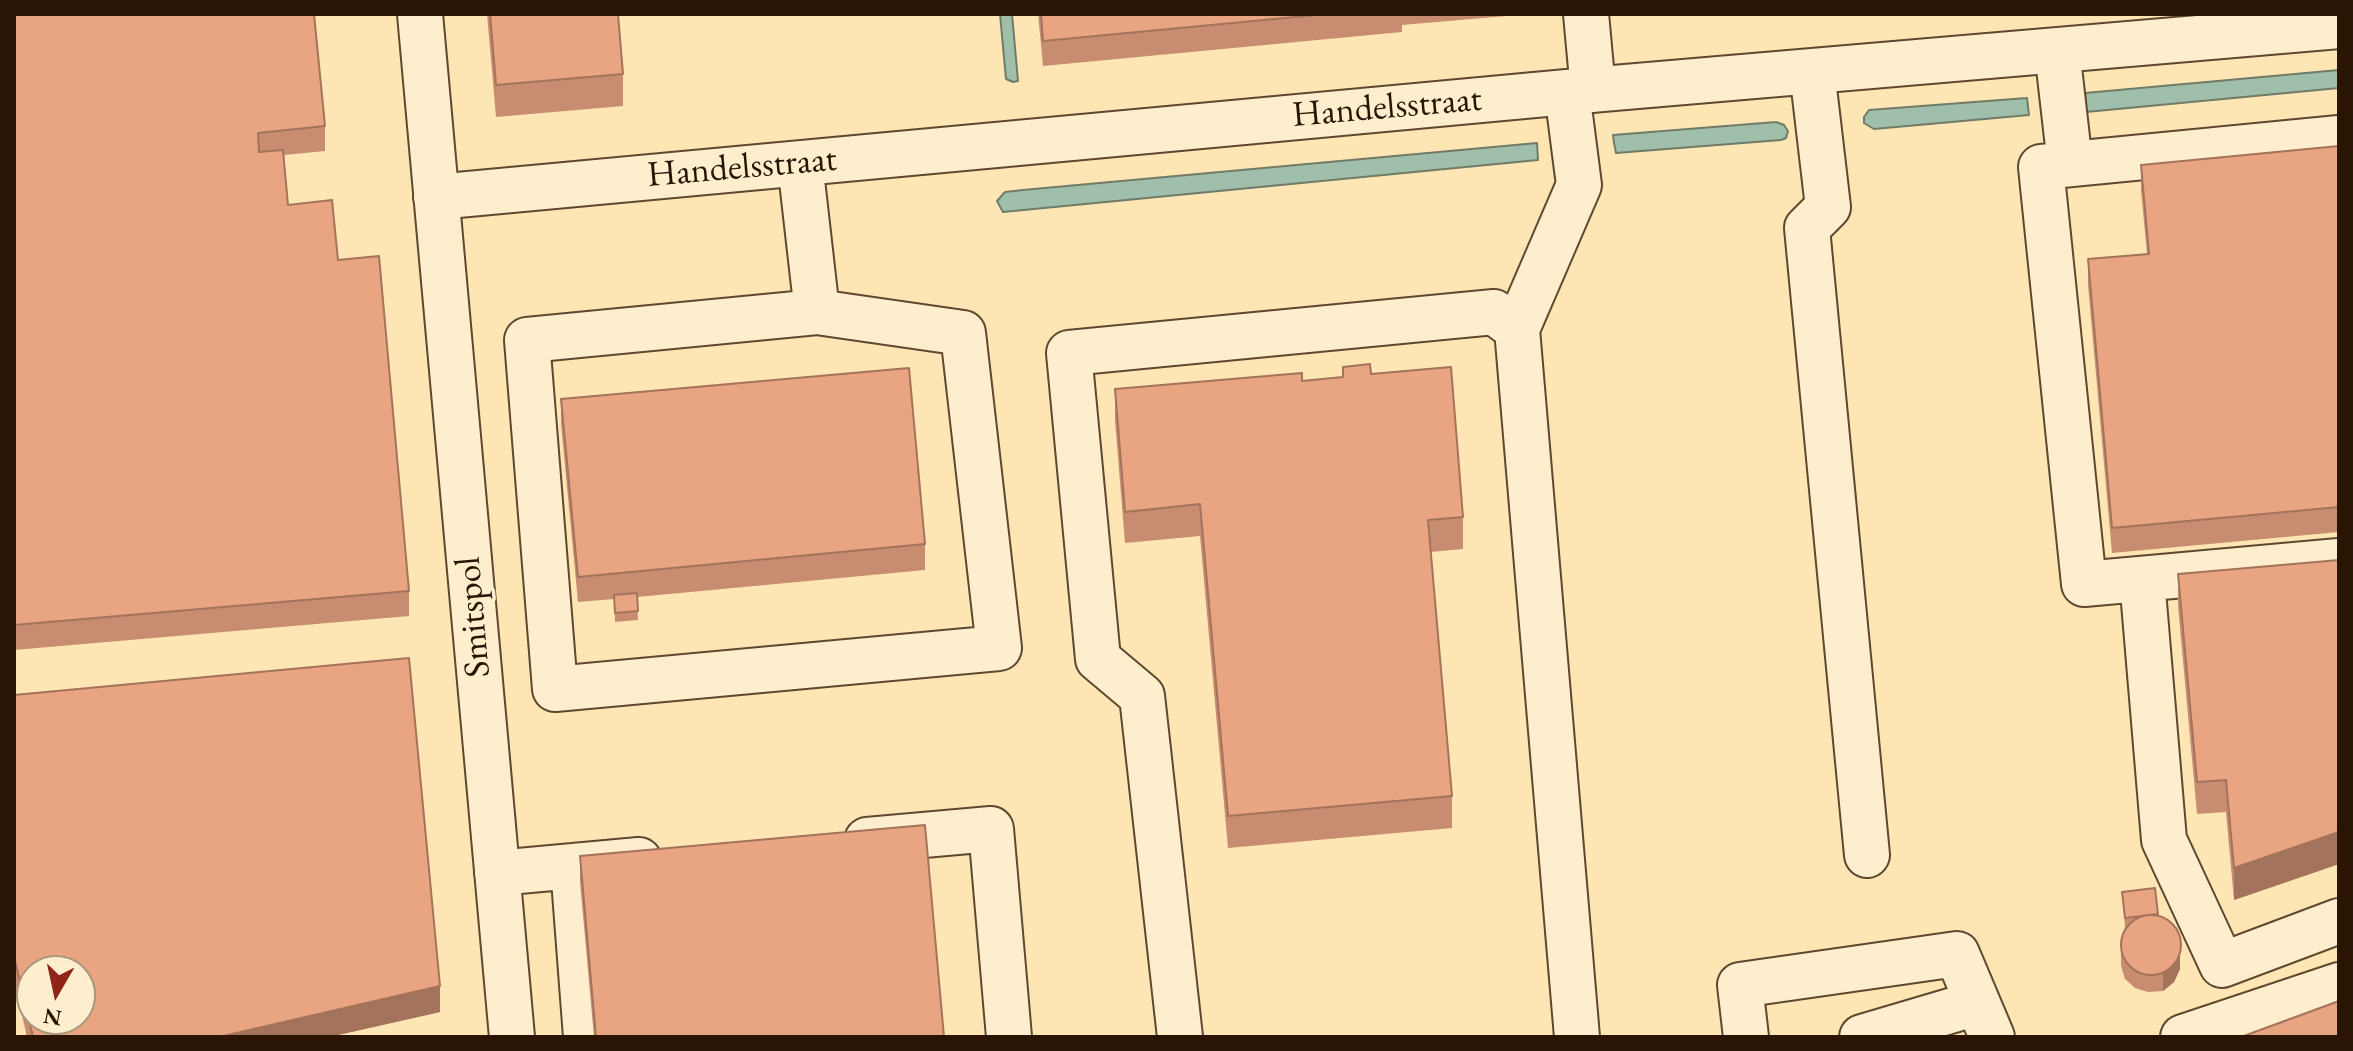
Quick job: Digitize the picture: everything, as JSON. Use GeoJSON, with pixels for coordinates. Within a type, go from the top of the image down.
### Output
{"type":"FeatureCollection","features":[{"type":"Feature","properties":{"kind":"street","name":"Smitspol"},"geometry":{"type":"LineString","coordinates":[[420,14],[512,1037]]}},
{"type":"Feature","properties":{"kind":"street"},"geometry":{"type":"LineString","coordinates":[[1577,1037],[1517,329],[1579,185],[1577,102],[1586,14]]}},
{"type":"Feature","properties":{"kind":"street","name":"Handelsstraat"},"geometry":{"type":"LineString","coordinates":[[436,197],[800,163],[1577,102],[1812,71],[2059,65],[2339,26]]}},
{"type":"Feature","properties":{"kind":"street"},"geometry":{"type":"LineString","coordinates":[[2059,65],[2068,148]]}},
{"type":"Feature","properties":{"kind":"street"},"geometry":{"type":"LineString","coordinates":[[1812,71],[1828,207],[1807,228],[1867,855]]}},
{"type":"Feature","properties":{"kind":"street"},"geometry":{"type":"LineString","coordinates":[[2339,138],[2068,148],[2041,167],[2084,584],[2339,561]]}},
{"type":"Feature","properties":{"kind":"street"},"geometry":{"type":"LineString","coordinates":[[800,163],[817,312]]}},
{"type":"Feature","properties":{"kind":"street"},"geometry":{"type":"LineString","coordinates":[[817,312],[963,333],[999,648],[555,689],[527,340],[817,312]]}},
{"type":"Feature","properties":{"kind":"street"},"geometry":{"type":"LineString","coordinates":[[1180,1037],[1142,696],[1098,659],[1069,353],[1494,312],[1517,329]]}},
{"type":"Feature","properties":{"kind":"street"},"geometry":{"type":"LineString","coordinates":[[2142,579],[2164,840],[2222,965],[2339,921]]}},
{"type":"Feature","properties":{"kind":"street"},"geometry":{"type":"LineString","coordinates":[[821,844],[991,829],[1009,1037]]}},
{"type":"Feature","properties":{"kind":"street"},"geometry":{"type":"LineString","coordinates":[[497,873],[681,856]]}},
{"type":"Feature","properties":{"kind":"street"},"geometry":{"type":"LineString","coordinates":[[573,866],[586,1037]]}},
{"type":"Feature","properties":{"kind":"street"},"geometry":{"type":"LineString","coordinates":[[1746,1037],[1740,985],[1957,954],[1985,1020],[1862,1037]]}},
{"type":"Feature","properties":{"kind":"street"},"geometry":{"type":"LineString","coordinates":[[2183,1037],[2339,985]]}},
{"type":"Feature","properties":{"kind":"shaded area"},"geometry":{"type":"Polygon","coordinates":[[[1000,14],[1012,14],[1018,81],[1006,79],[1000,14]]]}},
{"type":"Feature","properties":{"kind":"shaded area"},"geometry":{"type":"Polygon","coordinates":[[[2339,70],[2339,88],[2086,112],[2085,93],[2339,70]]]}},
{"type":"Feature","properties":{"kind":"shaded area"},"geometry":{"type":"Polygon","coordinates":[[[2027,98],[2029,115],[1874,129],[1864,123],[1869,110],[2027,98]]]}},
{"type":"Feature","properties":{"kind":"shaded area"},"geometry":{"type":"Polygon","coordinates":[[[1776,122],[1788,131],[1786,138],[1616,153],[1613,135],[1776,122]]]}},
{"type":"Feature","properties":{"kind":"shaded area"},"geometry":{"type":"Polygon","coordinates":[[[1537,143],[1538,160],[1003,212],[997,201],[1005,192],[1023,190],[1537,143]]]}},
{"type":"Feature","properties":{"kind":"building"},"geometry":{"type":"Polygon","coordinates":[[[14,14],[314,14],[325,126],[258,133],[259,152],[283,150],[288,205],[332,200],[338,260],[379,256],[409,591],[14,625],[14,14]]]}},
{"type":"Feature","properties":{"kind":"building"},"geometry":{"type":"Polygon","coordinates":[[[490,14],[618,14],[623,74],[496,85],[490,14]]]}},
{"type":"Feature","properties":{"kind":"building"},"geometry":{"type":"Polygon","coordinates":[[[1041,14],[1327,14],[1043,41],[1041,14]]]}},
{"type":"Feature","properties":{"kind":"building"},"geometry":{"type":"Polygon","coordinates":[[[2339,146],[2339,507],[2112,528],[2088,259],[2149,254],[2141,165],[2339,146]]]}},
{"type":"Feature","properties":{"kind":"building"},"geometry":{"type":"Polygon","coordinates":[[[1370,364],[1371,374],[1451,367],[1463,517],[1428,520],[1452,796],[1228,816],[1200,504],[1125,512],[1115,389],[1302,373],[1302,381],[1343,377],[1343,367],[1370,364]]]}},
{"type":"Feature","properties":{"kind":"building"},"geometry":{"type":"Polygon","coordinates":[[[909,368],[925,544],[578,577],[561,399],[909,368]]]}},
{"type":"Feature","properties":{"kind":"building"},"geometry":{"type":"Polygon","coordinates":[[[2339,560],[2339,832],[2234,868],[2226,780],[2197,782],[2178,574],[2339,560]]]}},
{"type":"Feature","properties":{"kind":"building"},"geometry":{"type":"Polygon","coordinates":[[[637,593],[638,611],[615,613],[614,595],[637,593]]]}},
{"type":"Feature","properties":{"kind":"building"},"geometry":{"type":"Polygon","coordinates":[[[409,658],[440,986],[219,1037],[33,1037],[96,1035],[96,955],[16,955],[16,965],[14,695],[409,658]]]}},
{"type":"Feature","properties":{"kind":"building"},"geometry":{"type":"Polygon","coordinates":[[[925,825],[944,1037],[596,1037],[580,856],[925,825]]]}},
{"type":"Feature","properties":{"kind":"building"},"geometry":{"type":"Polygon","coordinates":[[[2155,888],[2158,914],[2125,918],[2122,892],[2155,888]]]}},
{"type":"Feature","properties":{"kind":"building"},"geometry":{"type":"Polygon","coordinates":[[[2151,915],[2172,924],[2181,945],[2172,966],[2151,975],[2130,966],[2121,945],[2130,924],[2151,915]]]}},
{"type":"Feature","properties":{"kind":"building"},"geometry":{"type":"Polygon","coordinates":[[[2339,1001],[2339,1037],[2241,1037],[2339,1001]]]}}]}
